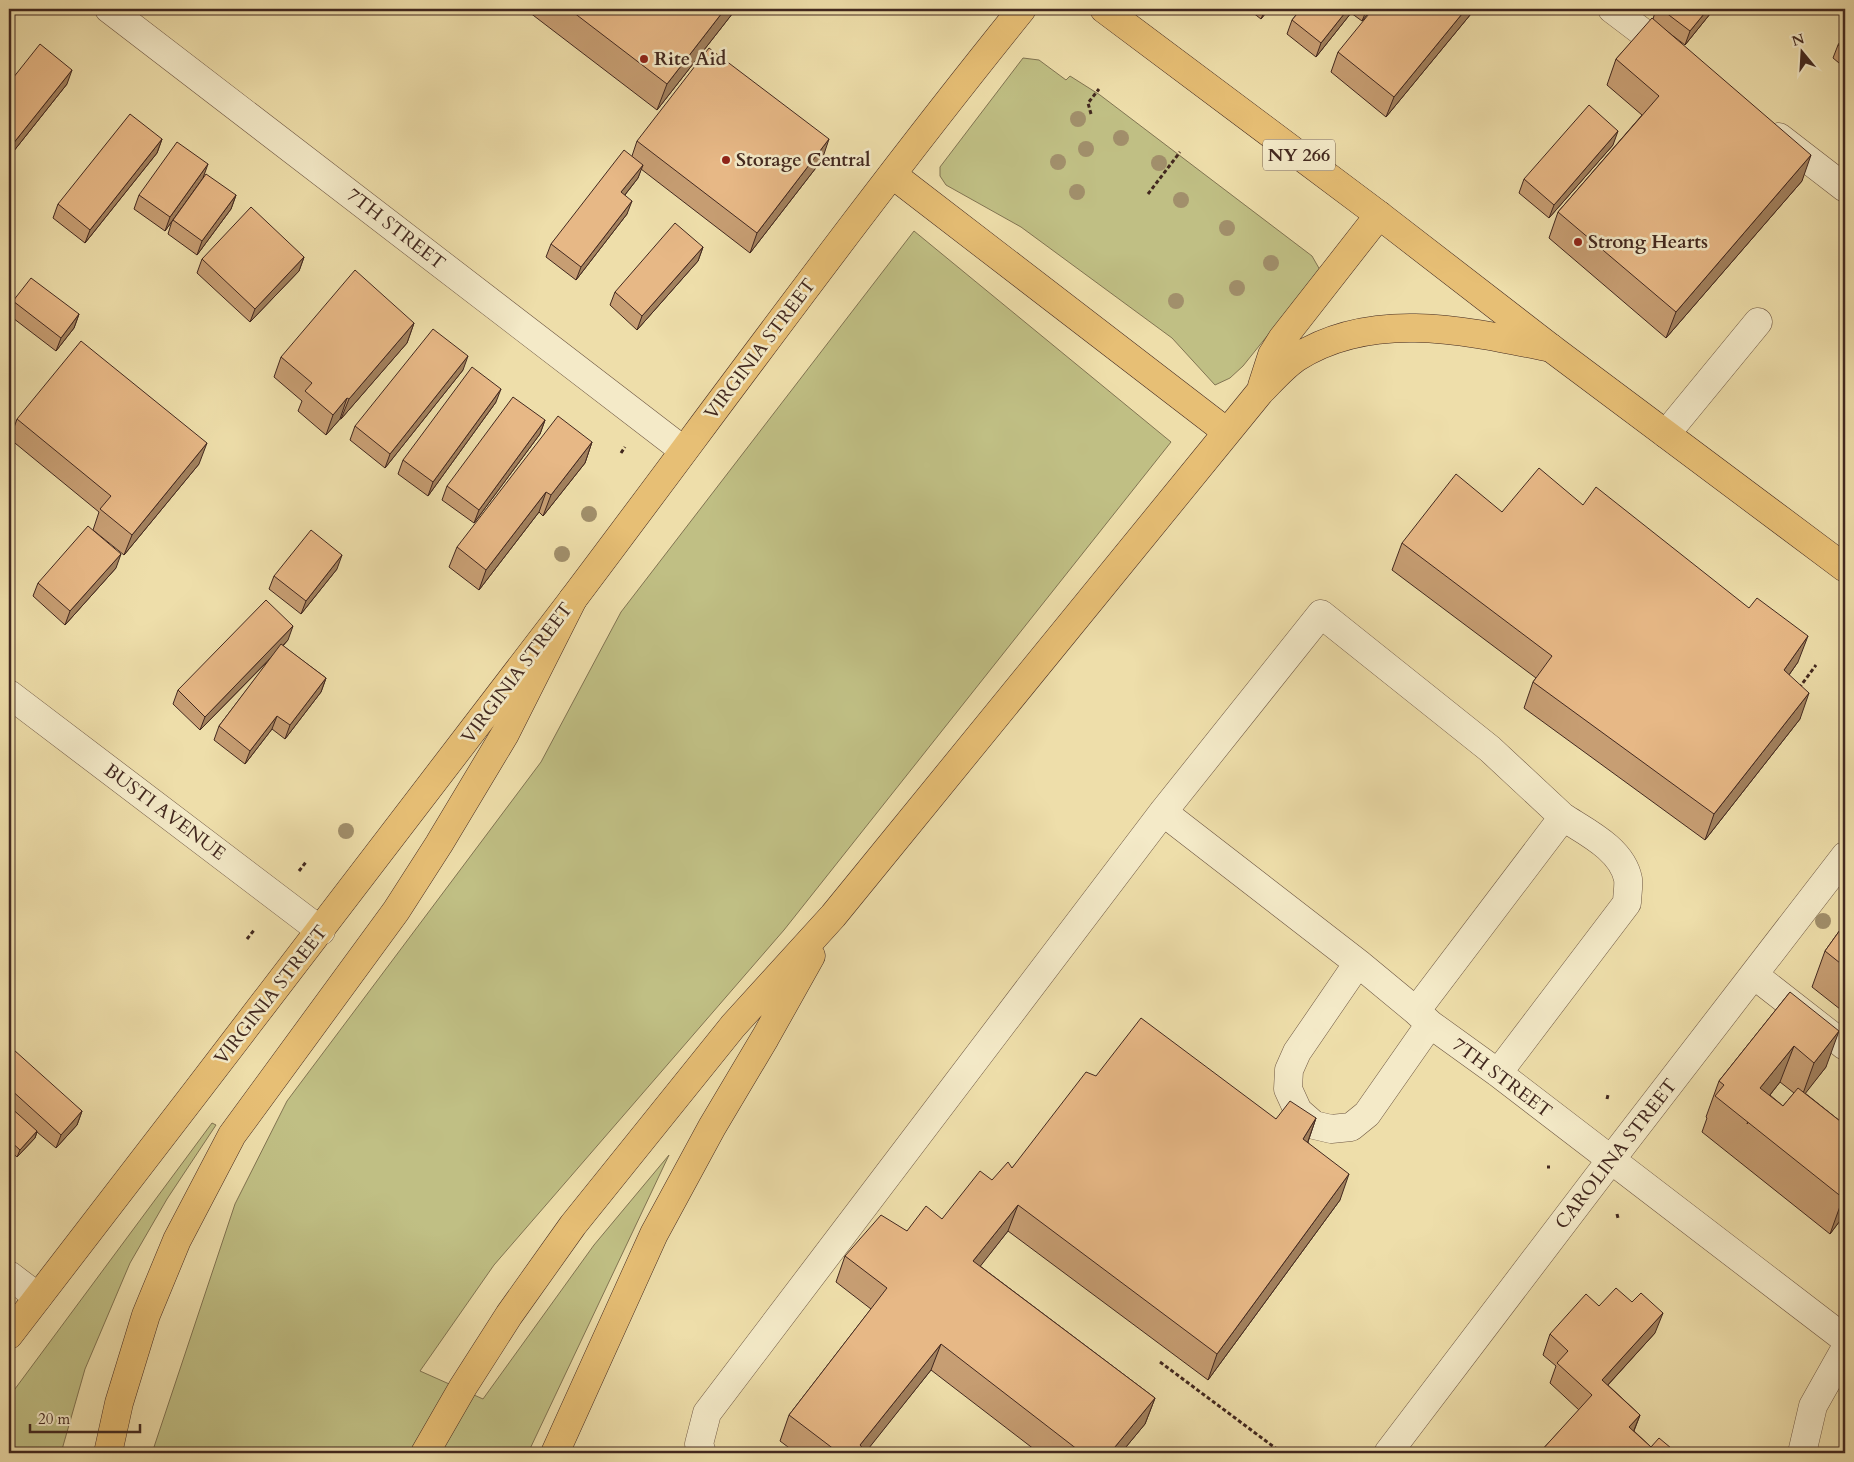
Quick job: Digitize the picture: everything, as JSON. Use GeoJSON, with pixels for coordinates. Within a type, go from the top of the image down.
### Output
{"type":"FeatureCollection","features":[{"type":"Feature","properties":{"kind":"main road","name":"VIRGINIA STREET"},"geometry":{"type":"LineString","coordinates":[[9,1335],[321,931],[573,599],[683,450],[1022,9]]}},
{"type":"Feature","properties":{"kind":"main road","name":"NY 266"},"geometry":{"type":"LineString","coordinates":[[1104,9],[1378,215]]}},
{"type":"Feature","properties":{"kind":"main road"},"geometry":{"type":"LineString","coordinates":[[893,175],[941,210],[1227,432]]}},
{"type":"Feature","properties":{"kind":"main road"},"geometry":{"type":"LineString","coordinates":[[1260,392],[1272,355],[1282,339],[1378,215],[1551,348],[1845,568]]}},
{"type":"Feature","properties":{"kind":"main road"},"geometry":{"type":"LineString","coordinates":[[425,1453],[463,1387],[509,1315],[572,1225],[732,1026],[833,916],[1260,392],[1294,359],[1320,345],[1351,335],[1377,330],[1398,327],[1430,328],[1551,348]]}},
{"type":"Feature","properties":{"kind":"main road"},"geometry":{"type":"LineString","coordinates":[[108,1453],[119,1403],[146,1316],[177,1240],[232,1134],[396,911],[439,844],[505,734],[573,599]]}},
{"type":"Feature","properties":{"kind":"main road"},"geometry":{"type":"LineString","coordinates":[[555,1453],[654,1234],[712,1127],[765,1038],[833,916]]}},
{"type":"Feature","properties":{"kind":"street","name":"7TH STREET"},"geometry":{"type":"LineString","coordinates":[[110,9],[683,450]]}},
{"type":"Feature","properties":{"kind":"street"},"geometry":{"type":"LineString","coordinates":[[1612,9],[1690,68]]}},
{"type":"Feature","properties":{"kind":"street"},"geometry":{"type":"LineString","coordinates":[[1760,122],[1845,188]]}},
{"type":"Feature","properties":{"kind":"street"},"geometry":{"type":"LineString","coordinates":[[1666,434],[1758,322]]}},
{"type":"Feature","properties":{"kind":"street"},"geometry":{"type":"LineString","coordinates":[[702,1453],[699,1444],[707,1413],[1163,812],[1321,614],[1490,749],[1563,817],[1596,838],[1619,858],[1628,879],[1627,903],[1498,1073]]}},
{"type":"Feature","properties":{"kind":"street","name":"BUSTI AVENUE"},"geometry":{"type":"LineString","coordinates":[[9,694],[321,931]]}},
{"type":"Feature","properties":{"kind":"street","name":"7TH STREET"},"geometry":{"type":"LineString","coordinates":[[1163,812],[1423,1017],[1845,1340]]}},
{"type":"Feature","properties":{"kind":"street"},"geometry":{"type":"LineString","coordinates":[[1358,964],[1297,1052],[1289,1070],[1288,1089],[1298,1111],[1314,1125],[1331,1129],[1351,1127],[1367,1114],[1423,1017],[1563,817]]}},
{"type":"Feature","properties":{"kind":"street","name":"CAROLINA STREET"},"geometry":{"type":"LineString","coordinates":[[1388,1453],[1845,856]]}},
{"type":"Feature","properties":{"kind":"street"},"geometry":{"type":"LineString","coordinates":[[1754,975],[1845,1046]]}},
{"type":"Feature","properties":{"kind":"street"},"geometry":{"type":"LineString","coordinates":[[9,1274],[38,1297]]}},
{"type":"Feature","properties":{"kind":"street"},"geometry":{"type":"LineString","coordinates":[[1802,1453],[1813,1406],[1845,1348]]}},
{"type":"Feature","properties":{"kind":"path"},"geometry":{"type":"LineString","coordinates":[[1091,114],[1088,103],[1098,89]]}},
{"type":"Feature","properties":{"kind":"path"},"geometry":{"type":"LineString","coordinates":[[1148,194],[1180,152]]}},
{"type":"Feature","properties":{"kind":"path"},"geometry":{"type":"LineString","coordinates":[[621,453],[626,446]]}},
{"type":"Feature","properties":{"kind":"path"},"geometry":{"type":"LineString","coordinates":[[1799,688],[1816,665]]}},
{"type":"Feature","properties":{"kind":"path"},"geometry":{"type":"LineString","coordinates":[[299,871],[306,862]]}},
{"type":"Feature","properties":{"kind":"path"},"geometry":{"type":"LineString","coordinates":[[247,939],[255,929]]}},
{"type":"Feature","properties":{"kind":"path"},"geometry":{"type":"LineString","coordinates":[[1160,1362],[1282,1453]]}},
{"type":"Feature","properties":{"kind":"shaded area"},"geometry":{"type":"Polygon","coordinates":[[[1023,58],[1039,60],[1066,80],[1070,76],[1100,95],[1312,256],[1320,270],[1243,366],[1230,378],[1215,385],[1172,338],[1021,227],[946,185],[940,176],[940,167],[1023,58]]]}},
{"type":"Feature","properties":{"kind":"shaded area"},"geometry":{"type":"Polygon","coordinates":[[[914,231],[1171,442],[784,930],[494,1265],[420,1371],[483,1399],[594,1245],[669,1155],[528,1453],[152,1453],[235,1204],[287,1101],[541,762],[621,612],[914,231]]]}},
{"type":"Feature","properties":{"kind":"shaded area"},"geometry":{"type":"Polygon","coordinates":[[[212,1123],[216,1125],[167,1199],[130,1263],[85,1369],[61,1453],[9,1453],[9,1397],[212,1123]]]}},
{"type":"Feature","properties":{"kind":"building"},"geometry":{"type":"Polygon","coordinates":[[[569,9],[725,9],[667,84],[569,9]]]}},
{"type":"Feature","properties":{"kind":"building"},"geometry":{"type":"Polygon","coordinates":[[[1301,9],[1348,9],[1321,43],[1292,20],[1301,9]]]}},
{"type":"Feature","properties":{"kind":"building"},"geometry":{"type":"Polygon","coordinates":[[[1373,9],[1466,9],[1394,97],[1338,52],[1373,9]]]}},
{"type":"Feature","properties":{"kind":"building"},"geometry":{"type":"Polygon","coordinates":[[[1661,9],[1708,9],[1690,31],[1661,9]]]}},
{"type":"Feature","properties":{"kind":"building"},"geometry":{"type":"Polygon","coordinates":[[[1652,18],[1811,155],[1676,312],[1558,212],[1659,96],[1616,59],[1652,18]]]}},
{"type":"Feature","properties":{"kind":"building"},"geometry":{"type":"Polygon","coordinates":[[[1845,35],[1845,50],[1838,45],[1845,35]]]}},
{"type":"Feature","properties":{"kind":"building"},"geometry":{"type":"Polygon","coordinates":[[[40,44],[72,70],[12,145],[9,142],[9,83],[40,44]]]}},
{"type":"Feature","properties":{"kind":"building","name":"Storage Central"},"geometry":{"type":"Polygon","coordinates":[[[709,48],[829,139],[757,233],[637,141],[709,48]]]}},
{"type":"Feature","properties":{"kind":"building"},"geometry":{"type":"Polygon","coordinates":[[[1589,105],[1618,131],[1554,205],[1524,179],[1589,105]]]}},
{"type":"Feature","properties":{"kind":"building"},"geometry":{"type":"Polygon","coordinates":[[[130,114],[162,139],[90,230],[58,204],[130,114]]]}},
{"type":"Feature","properties":{"kind":"building"},"geometry":{"type":"Polygon","coordinates":[[[177,142],[208,164],[170,217],[139,195],[177,142]]]}},
{"type":"Feature","properties":{"kind":"building"},"geometry":{"type":"Polygon","coordinates":[[[624,150],[643,165],[621,192],[632,201],[581,267],[551,244],[624,150]]]}},
{"type":"Feature","properties":{"kind":"building"},"geometry":{"type":"Polygon","coordinates":[[[206,174],[236,195],[202,241],[173,220],[206,174]]]}},
{"type":"Feature","properties":{"kind":"building"},"geometry":{"type":"Polygon","coordinates":[[[251,207],[304,257],[255,309],[202,259],[251,207]]]}},
{"type":"Feature","properties":{"kind":"building"},"geometry":{"type":"Polygon","coordinates":[[[675,223],[703,247],[642,316],[615,292],[675,223]]]}},
{"type":"Feature","properties":{"kind":"building"},"geometry":{"type":"Polygon","coordinates":[[[355,270],[414,323],[333,415],[305,391],[312,383],[281,357],[355,270]]]}},
{"type":"Feature","properties":{"kind":"building"},"geometry":{"type":"Polygon","coordinates":[[[31,278],[79,314],[61,338],[13,301],[31,278]]]}},
{"type":"Feature","properties":{"kind":"building"},"geometry":{"type":"Polygon","coordinates":[[[433,329],[468,356],[390,454],[355,426],[433,329]]]}},
{"type":"Feature","properties":{"kind":"building"},"geometry":{"type":"Polygon","coordinates":[[[81,341],[207,443],[132,535],[100,509],[111,496],[17,419],[81,341]]]}},
{"type":"Feature","properties":{"kind":"building"},"geometry":{"type":"Polygon","coordinates":[[[472,367],[501,389],[433,482],[403,460],[472,367]]]}},
{"type":"Feature","properties":{"kind":"building"},"geometry":{"type":"Polygon","coordinates":[[[513,397],[545,420],[479,510],[447,486],[513,397]]]}},
{"type":"Feature","properties":{"kind":"building"},"geometry":{"type":"Polygon","coordinates":[[[558,416],[592,442],[551,495],[546,492],[486,570],[457,547],[558,416]]]}},
{"type":"Feature","properties":{"kind":"building"},"geometry":{"type":"Polygon","coordinates":[[[1539,468],[1583,505],[1596,487],[1749,608],[1757,598],[1808,636],[1784,670],[1809,693],[1714,814],[1533,682],[1552,656],[1402,543],[1456,474],[1502,512],[1539,468]]]}},
{"type":"Feature","properties":{"kind":"building"},"geometry":{"type":"Polygon","coordinates":[[[88,526],[121,554],[70,611],[38,583],[88,526]]]}},
{"type":"Feature","properties":{"kind":"building"},"geometry":{"type":"Polygon","coordinates":[[[311,530],[342,555],[306,601],[274,576],[311,530]]]}},
{"type":"Feature","properties":{"kind":"building"},"geometry":{"type":"Polygon","coordinates":[[[266,600],[293,626],[205,717],[178,690],[266,600]]]}},
{"type":"Feature","properties":{"kind":"building"},"geometry":{"type":"Polygon","coordinates":[[[281,644],[326,678],[290,725],[277,716],[250,751],[219,726],[281,644]]]}},
{"type":"Feature","properties":{"kind":"building"},"geometry":{"type":"Polygon","coordinates":[[[1845,923],[1845,967],[1825,951],[1845,923]]]}},
{"type":"Feature","properties":{"kind":"building"},"geometry":{"type":"Polygon","coordinates":[[[1790,992],[1839,1031],[1814,1063],[1794,1046],[1760,1088],[1783,1106],[1798,1088],[1845,1125],[1845,1195],[1843,1198],[1715,1096],[1724,1085],[1719,1081],[1790,992]]]}},
{"type":"Feature","properties":{"kind":"building"},"geometry":{"type":"Polygon","coordinates":[[[1141,1018],[1276,1119],[1290,1101],[1316,1118],[1303,1139],[1349,1174],[1217,1354],[1018,1205],[973,1261],[1155,1398],[1110,1453],[1082,1453],[941,1344],[860,1445],[865,1453],[839,1453],[789,1415],[887,1288],[845,1256],[881,1215],[907,1231],[926,1206],[942,1219],[980,1171],[992,1180],[1008,1162],[1012,1168],[1086,1072],[1096,1076],[1141,1018]]]}},
{"type":"Feature","properties":{"kind":"building"},"geometry":{"type":"Polygon","coordinates":[[[14,1050],[82,1111],[61,1135],[9,1088],[9,1056],[14,1050]]]}},
{"type":"Feature","properties":{"kind":"building"},"geometry":{"type":"Polygon","coordinates":[[[9,1106],[37,1131],[20,1150],[9,1140],[9,1106]]]}},
{"type":"Feature","properties":{"kind":"building"},"geometry":{"type":"Polygon","coordinates":[[[1616,1288],[1632,1302],[1641,1293],[1663,1313],[1602,1380],[1640,1415],[1629,1427],[1651,1447],[1659,1438],[1677,1453],[1544,1453],[1541,1451],[1592,1395],[1557,1363],[1568,1351],[1550,1334],[1586,1294],[1599,1306],[1616,1288]]]}},
{"type":"Feature","properties":{"kind":"place","name":"Rite Aid"},"geometry":{"type":"Point","coordinates":[644,59]}},
{"type":"Feature","properties":{"kind":"place","name":"Storage Central"},"geometry":{"type":"Point","coordinates":[726,160]}},
{"type":"Feature","properties":{"kind":"place","name":"Strong Hearts"},"geometry":{"type":"Point","coordinates":[1578,242]}}]}
